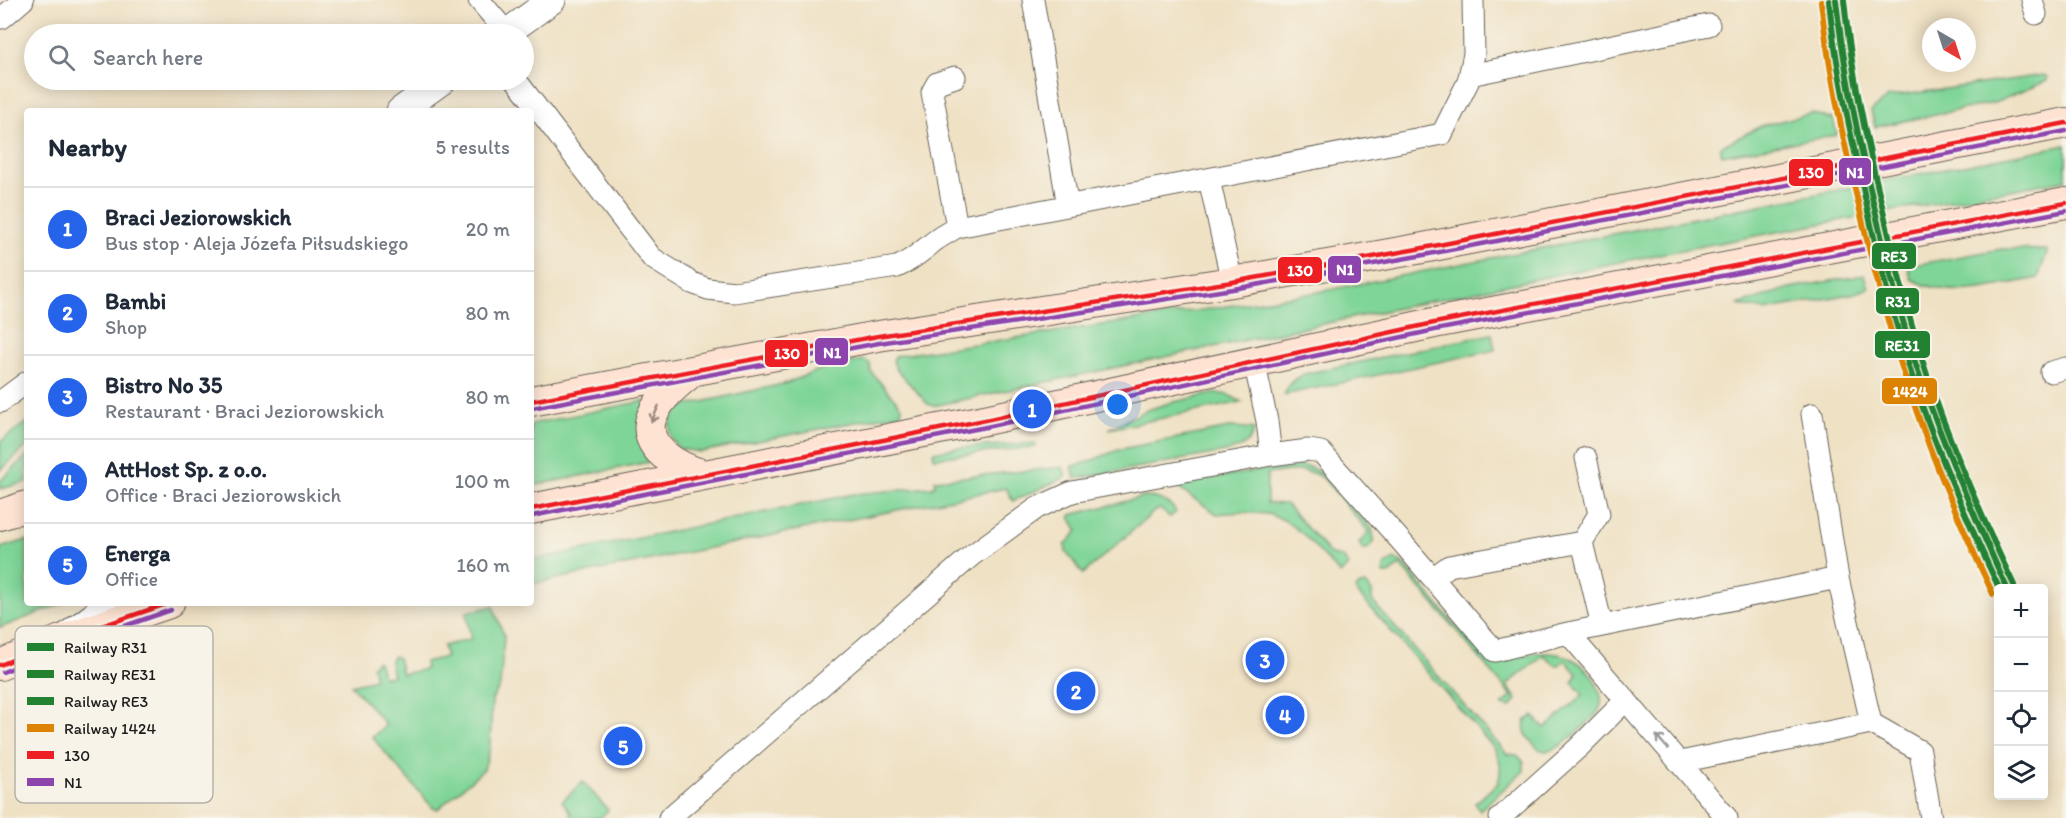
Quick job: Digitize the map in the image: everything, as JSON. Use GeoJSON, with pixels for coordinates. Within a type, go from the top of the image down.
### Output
{"type":"FeatureCollection","features":[{"type":"Feature","properties":{"kind":"main road"},"geometry":{"type":"LineString","coordinates":[[534,400],[878,336],[1232,282],[1432,246],[2066,123]]}},
{"type":"Feature","properties":{"kind":"main road"},"geometry":{"type":"LineString","coordinates":[[534,508],[985,420],[1434,323],[2066,203]]}},
{"type":"Feature","properties":{"kind":"main road"},"geometry":{"type":"LineString","coordinates":[[693,370],[671,389],[658,405],[650,426],[656,446],[663,455],[688,470],[704,475]]}},
{"type":"Feature","properties":{"kind":"main road"},"geometry":{"type":"LineString","coordinates":[[0,515],[24,507]]}},
{"type":"Feature","properties":{"kind":"main road"},"geometry":{"type":"LineString","coordinates":[[102,626],[160,606]]}},
{"type":"Feature","properties":{"kind":"main road"},"geometry":{"type":"LineString","coordinates":[[0,665],[15,659]]}},
{"type":"Feature","properties":{"kind":"street"},"geometry":{"type":"LineString","coordinates":[[2,18],[23,0]]}},
{"type":"Feature","properties":{"kind":"street"},"geometry":{"type":"LineString","coordinates":[[478,0],[498,24]]}},
{"type":"Feature","properties":{"kind":"street"},"geometry":{"type":"LineString","coordinates":[[520,24],[552,0]]}},
{"type":"Feature","properties":{"kind":"street"},"geometry":{"type":"LineString","coordinates":[[1033,0],[1068,206]]}},
{"type":"Feature","properties":{"kind":"street"},"geometry":{"type":"LineString","coordinates":[[524,90],[652,258],[682,278],[708,289],[734,292],[897,267],[921,254],[938,238],[957,227],[1442,134],[1470,75],[1474,54],[1473,0]]}},
{"type":"Feature","properties":{"kind":"street"},"geometry":{"type":"LineString","coordinates":[[1470,75],[1709,25]]}},
{"type":"Feature","properties":{"kind":"street"},"geometry":{"type":"LineString","coordinates":[[955,77],[937,83],[932,92],[957,227]]}},
{"type":"Feature","properties":{"kind":"street"},"geometry":{"type":"LineString","coordinates":[[404,108],[429,90]]}},
{"type":"Feature","properties":{"kind":"street"},"geometry":{"type":"LineString","coordinates":[[1209,179],[1232,282]]}},
{"type":"Feature","properties":{"kind":"street"},"geometry":{"type":"LineString","coordinates":[[1254,361],[1267,421],[1271,455]]}},
{"type":"Feature","properties":{"kind":"street"},"geometry":{"type":"LineString","coordinates":[[0,402],[24,384]]}},
{"type":"Feature","properties":{"kind":"street"},"geometry":{"type":"LineString","coordinates":[[1812,414],[1838,578],[1871,723]]}},
{"type":"Feature","properties":{"kind":"street"},"geometry":{"type":"LineString","coordinates":[[669,818],[971,556],[1037,508],[1072,492],[1271,455],[1308,450],[1322,452],[1495,651],[1568,633],[1838,578]]}},
{"type":"Feature","properties":{"kind":"street"},"geometry":{"type":"LineString","coordinates":[[1586,458],[1599,514],[1582,542],[1602,626]]}},
{"type":"Feature","properties":{"kind":"street"},"geometry":{"type":"LineString","coordinates":[[1432,578],[1449,566],[1582,542]]}},
{"type":"Feature","properties":{"kind":"street"},"geometry":{"type":"LineString","coordinates":[[80,626],[103,606]]}},
{"type":"Feature","properties":{"kind":"street"},"geometry":{"type":"LineString","coordinates":[[1568,633],[1727,818]]}},
{"type":"Feature","properties":{"kind":"street"},"geometry":{"type":"LineString","coordinates":[[1500,818],[1579,747],[1626,699]]}},
{"type":"Feature","properties":{"kind":"street"},"geometry":{"type":"LineString","coordinates":[[1680,762],[1871,723],[1920,751],[1931,818]]}},
{"type":"Feature","properties":{"kind":"green space"},"geometry":{"type":"Polygon","coordinates":[[[2044,75],[2047,81],[1994,103],[1875,127],[1871,111],[1888,97],[2044,75]]]}},
{"type":"Feature","properties":{"kind":"green space"},"geometry":{"type":"Polygon","coordinates":[[[1812,113],[1833,118],[1837,135],[1722,155],[1720,147],[1761,126],[1812,113]]]}},
{"type":"Feature","properties":{"kind":"green space"},"geometry":{"type":"Polygon","coordinates":[[[2066,145],[2066,180],[1606,265],[933,406],[928,404],[896,369],[893,361],[895,356],[1308,294],[2066,145]]]}},
{"type":"Feature","properties":{"kind":"green space"},"geometry":{"type":"Polygon","coordinates":[[[2001,249],[2048,250],[2038,278],[1974,290],[1943,289],[1927,286],[1911,279],[1908,266],[2001,249]]]}},
{"type":"Feature","properties":{"kind":"green space"},"geometry":{"type":"Polygon","coordinates":[[[1865,275],[1869,288],[1856,293],[1765,310],[1737,305],[1790,288],[1865,275]]]}},
{"type":"Feature","properties":{"kind":"green space"},"geometry":{"type":"Polygon","coordinates":[[[1492,334],[1495,350],[1284,395],[1291,382],[1304,374],[1492,334]]]}},
{"type":"Feature","properties":{"kind":"green space"},"geometry":{"type":"Polygon","coordinates":[[[865,360],[870,364],[871,372],[902,407],[901,413],[701,452],[680,449],[670,434],[670,423],[680,407],[787,383],[829,366],[865,360]]]}},
{"type":"Feature","properties":{"kind":"green space"},"geometry":{"type":"Polygon","coordinates":[[[1216,393],[1228,395],[1242,402],[1109,429],[1147,410],[1216,393]]]}},
{"type":"Feature","properties":{"kind":"green space"},"geometry":{"type":"Polygon","coordinates":[[[644,401],[645,456],[649,462],[534,485],[534,423],[644,401]]]}},
{"type":"Feature","properties":{"kind":"green space"},"geometry":{"type":"Polygon","coordinates":[[[24,424],[24,449],[0,471],[0,442],[24,424]]]}},
{"type":"Feature","properties":{"kind":"green space"},"geometry":{"type":"Polygon","coordinates":[[[1234,427],[1255,429],[1246,444],[1230,451],[1075,479],[1072,466],[1121,449],[1234,427]]]}},
{"type":"Feature","properties":{"kind":"green space"},"geometry":{"type":"Polygon","coordinates":[[[1035,443],[1036,447],[934,458],[933,452],[955,448],[1035,443]]]}},
{"type":"Feature","properties":{"kind":"green space"},"geometry":{"type":"Polygon","coordinates":[[[24,459],[24,483],[0,489],[0,481],[24,459]]]}},
{"type":"Feature","properties":{"kind":"green space"},"geometry":{"type":"Polygon","coordinates":[[[1296,465],[1310,467],[1326,476],[1372,529],[1373,542],[1363,550],[1359,543],[1369,532],[1323,478],[1302,471],[1267,474],[1267,503],[1286,504],[1331,555],[1343,557],[1348,566],[1340,574],[1304,535],[1284,520],[1268,514],[1241,512],[1217,514],[1175,486],[1206,479],[1296,465]]]}},
{"type":"Feature","properties":{"kind":"green space"},"geometry":{"type":"Polygon","coordinates":[[[1063,467],[1066,477],[1013,501],[1006,488],[534,583],[534,559],[854,494],[932,487],[935,485],[935,480],[1063,467]]]}},
{"type":"Feature","properties":{"kind":"green space"},"geometry":{"type":"Polygon","coordinates":[[[1143,497],[1162,500],[1171,505],[1176,512],[1170,517],[1160,509],[1155,511],[1083,574],[1066,552],[1065,545],[1078,531],[1071,515],[1143,497]]]}},
{"type":"Feature","properties":{"kind":"green space"},"geometry":{"type":"Polygon","coordinates":[[[24,541],[24,606],[56,606],[0,628],[0,548],[24,541]]]}},
{"type":"Feature","properties":{"kind":"green space"},"geometry":{"type":"Polygon","coordinates":[[[1394,559],[1403,563],[1461,631],[1485,654],[1494,659],[1503,660],[1530,654],[1552,653],[1581,664],[1594,680],[1600,693],[1601,703],[1593,717],[1569,740],[1553,750],[1538,748],[1526,733],[1525,721],[1533,716],[1545,728],[1583,695],[1572,682],[1577,674],[1565,660],[1555,665],[1544,655],[1507,685],[1517,700],[1510,707],[1502,705],[1512,696],[1400,565],[1389,574],[1384,574],[1384,566],[1394,559]]]}},
{"type":"Feature","properties":{"kind":"green space"},"geometry":{"type":"Polygon","coordinates":[[[1366,584],[1372,592],[1372,601],[1507,754],[1517,755],[1524,762],[1524,771],[1480,810],[1475,803],[1498,783],[1500,765],[1494,748],[1355,590],[1360,585],[1366,584]]]}},
{"type":"Feature","properties":{"kind":"green space"},"geometry":{"type":"Polygon","coordinates":[[[493,606],[504,636],[500,686],[492,699],[490,748],[484,769],[438,809],[433,808],[372,737],[386,725],[351,685],[375,679],[372,666],[377,661],[383,677],[393,676],[390,662],[394,656],[398,658],[402,674],[426,669],[425,662],[446,657],[443,646],[471,639],[466,612],[493,606]]]}},
{"type":"Feature","properties":{"kind":"green space"},"geometry":{"type":"Polygon","coordinates":[[[583,782],[608,810],[600,818],[568,818],[572,814],[562,801],[583,782]]]}},
{"type":"Feature","properties":{"kind":"rail line","name":"R31"},"geometry":{"type":"LineString","coordinates":[[1836,0],[1859,138],[1884,248],[1913,356],[1945,445],[2005,584]]}},
{"type":"Feature","properties":{"kind":"rail line","name":"RE3"},"geometry":{"type":"LineString","coordinates":[[1844,0],[1853,68],[1866,135],[1894,258],[1915,336],[1950,437],[1980,512],[2014,584]]}},
{"type":"Feature","properties":{"kind":"rail line","name":"RE31"},"geometry":{"type":"LineString","coordinates":[[1829,1],[1838,70],[1852,139],[1880,262],[1901,340],[1935,441],[1997,584]]}},
{"type":"Feature","properties":{"kind":"rail line","name":"1424"},"geometry":{"type":"LineString","coordinates":[[1821,2],[1844,140],[1894,341],[1938,469],[1993,594]]}},
{"type":"Feature","properties":{"kind":"transit line","name":"130"},"geometry":{"type":"LineString","coordinates":[[534,400],[878,336],[1232,282],[1423,248],[2066,123]]}},
{"type":"Feature","properties":{"kind":"transit line","name":"N1"},"geometry":{"type":"LineString","coordinates":[[534,408],[879,343],[1233,289],[1424,255],[2066,131]]}},
{"type":"Feature","properties":{"kind":"transit line","name":"130"},"geometry":{"type":"LineString","coordinates":[[534,508],[985,420],[1434,323],[2066,203]]}},
{"type":"Feature","properties":{"kind":"transit line","name":"N1"},"geometry":{"type":"LineString","coordinates":[[534,516],[986,427],[1435,330],[2066,211]]}},
{"type":"Feature","properties":{"kind":"transit line","name":"130"},"geometry":{"type":"LineString","coordinates":[[102,626],[160,606]]}},
{"type":"Feature","properties":{"kind":"transit line","name":"N1"},"geometry":{"type":"LineString","coordinates":[[125,626],[171,610]]}},
{"type":"Feature","properties":{"kind":"transit line","name":"130"},"geometry":{"type":"LineString","coordinates":[[0,665],[15,659]]}},
{"type":"Feature","properties":{"kind":"transit line","name":"N1"},"geometry":{"type":"LineString","coordinates":[[3,672],[15,667]]}},
{"type":"Feature","properties":{"kind":"place","name":"Braci Jeziorowskich"},"geometry":{"type":"Point","coordinates":[1032,409]}},
{"type":"Feature","properties":{"kind":"place","name":"Bistro No 35"},"geometry":{"type":"Point","coordinates":[1265,660]}},
{"type":"Feature","properties":{"kind":"place","name":"Bambi"},"geometry":{"type":"Point","coordinates":[1076,691]}},
{"type":"Feature","properties":{"kind":"place","name":"AttHost Sp. z o.o."},"geometry":{"type":"Point","coordinates":[1285,715]}},
{"type":"Feature","properties":{"kind":"place","name":"Energa"},"geometry":{"type":"Point","coordinates":[623,746]}}]}
